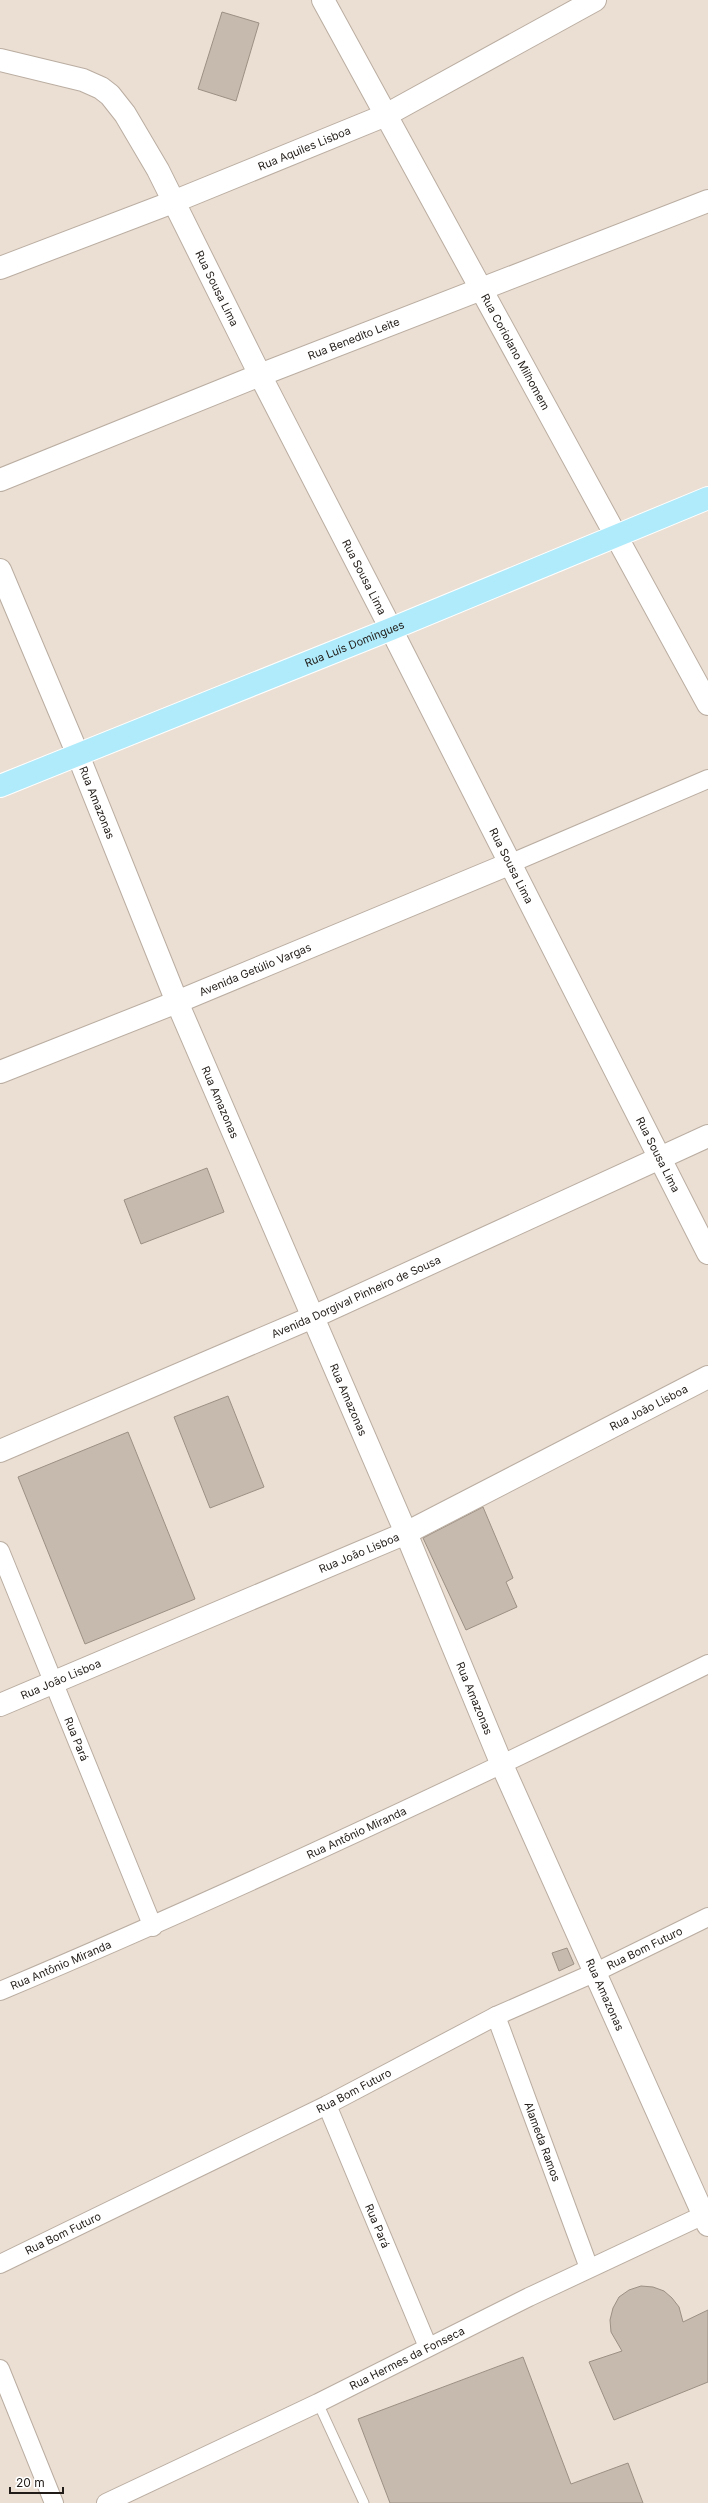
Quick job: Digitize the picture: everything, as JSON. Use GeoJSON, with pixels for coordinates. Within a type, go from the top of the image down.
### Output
{"type":"FeatureCollection","features":[{"type":"Feature","properties":{"kind":"main road","name":"Rua Luís Domingues"},"geometry":{"type":"LineString","coordinates":[[0,786],[392,629],[708,498]]}},
{"type":"Feature","properties":{"kind":"street","name":"Rua Coriolano Milhomem"},"geometry":{"type":"LineString","coordinates":[[323,0],[708,704]]}},
{"type":"Feature","properties":{"kind":"street","name":"Rua Aquiles Lisboa"},"geometry":{"type":"LineString","coordinates":[[0,268],[174,202],[386,115],[596,0]]}},
{"type":"Feature","properties":{"kind":"street","name":"Rua Sousa Lima"},"geometry":{"type":"LineString","coordinates":[[0,60],[83,80],[101,88],[110,95],[125,114],[174,202],[260,375],[392,629],[708,1253]]}},
{"type":"Feature","properties":{"kind":"street","name":"Rua Benedito Leite"},"geometry":{"type":"LineString","coordinates":[[0,480],[260,375],[708,201]]}},
{"type":"Feature","properties":{"kind":"street","name":"Rua Amazonas"},"geometry":{"type":"LineString","coordinates":[[0,570],[78,755],[177,1002],[406,1533],[502,1765],[706,2217]]}},
{"type":"Feature","properties":{"kind":"street"},"geometry":{"type":"LineString","coordinates":[[510,864],[708,779]]}},
{"type":"Feature","properties":{"kind":"street","name":"Avenida Getúlio Vargas"},"geometry":{"type":"LineString","coordinates":[[0,1072],[177,1002],[510,864]]}},
{"type":"Feature","properties":{"kind":"street","name":"Avenida Dorgival Pinheiro de Sousa"},"geometry":{"type":"LineString","coordinates":[[0,1451],[313,1317],[708,1136]]}},
{"type":"Feature","properties":{"kind":"street","name":"Rua João Lisboa"},"geometry":{"type":"LineString","coordinates":[[0,1705],[54,1684],[406,1533],[708,1377]]}},
{"type":"Feature","properties":{"kind":"street","name":"Rua Pará"},"geometry":{"type":"LineString","coordinates":[[0,1551],[5,1576],[54,1684],[154,1927]]}},
{"type":"Feature","properties":{"kind":"street","name":"Rua Antônio Miranda"},"geometry":{"type":"LineString","coordinates":[[0,1991],[154,1927],[502,1765],[708,1664]]}},
{"type":"Feature","properties":{"kind":"street","name":"Rua Bom Futuro"},"geometry":{"type":"LineString","coordinates":[[0,2264],[326,2104],[496,2016],[596,1972],[708,1917]]}},
{"type":"Feature","properties":{"kind":"street","name":"Alameda Ramos"},"geometry":{"type":"LineString","coordinates":[[496,2016],[589,2268]]}},
{"type":"Feature","properties":{"kind":"street","name":"Rua Pará"},"geometry":{"type":"LineString","coordinates":[[326,2104],[428,2347]]}},
{"type":"Feature","properties":{"kind":"street","name":"Rua Hermes da Fonseca"},"geometry":{"type":"LineString","coordinates":[[106,2503],[318,2403],[589,2268],[706,2217]]}},
{"type":"Feature","properties":{"kind":"street"},"geometry":{"type":"LineString","coordinates":[[0,2369],[54,2503]]}},
{"type":"Feature","properties":{"kind":"lane"},"geometry":{"type":"LineString","coordinates":[[318,2403],[364,2503]]}},
{"type":"Feature","properties":{"kind":"building"},"geometry":{"type":"Polygon","coordinates":[[[222,12],[259,23],[236,101],[198,89],[222,12]]]}},
{"type":"Feature","properties":{"kind":"building"},"geometry":{"type":"Polygon","coordinates":[[[207,1168],[224,1212],[141,1244],[124,1200],[207,1168]]]}},
{"type":"Feature","properties":{"kind":"building"},"geometry":{"type":"Polygon","coordinates":[[[228,1396],[264,1487],[210,1508],[174,1417],[228,1396]]]}},
{"type":"Feature","properties":{"kind":"building"},"geometry":{"type":"Polygon","coordinates":[[[128,1432],[195,1599],[85,1644],[18,1477],[128,1432]]]}},
{"type":"Feature","properties":{"kind":"building"},"geometry":{"type":"Polygon","coordinates":[[[483,1507],[513,1578],[506,1582],[517,1607],[466,1630],[423,1538],[483,1507]]]}},
{"type":"Feature","properties":{"kind":"building"},"geometry":{"type":"Polygon","coordinates":[[[567,1948],[574,1964],[559,1971],[552,1953],[567,1948]]]}},
{"type":"Feature","properties":{"kind":"building"},"geometry":{"type":"Polygon","coordinates":[[[641,2286],[653,2287],[664,2291],[679,2307],[683,2322],[708,2310],[708,2382],[614,2420],[589,2362],[622,2351],[611,2332],[610,2320],[613,2308],[619,2297],[629,2290],[641,2286]]]}},
{"type":"Feature","properties":{"kind":"building"},"geometry":{"type":"Polygon","coordinates":[[[523,2357],[571,2484],[628,2463],[643,2503],[390,2503],[358,2419],[523,2357]]]}}]}
